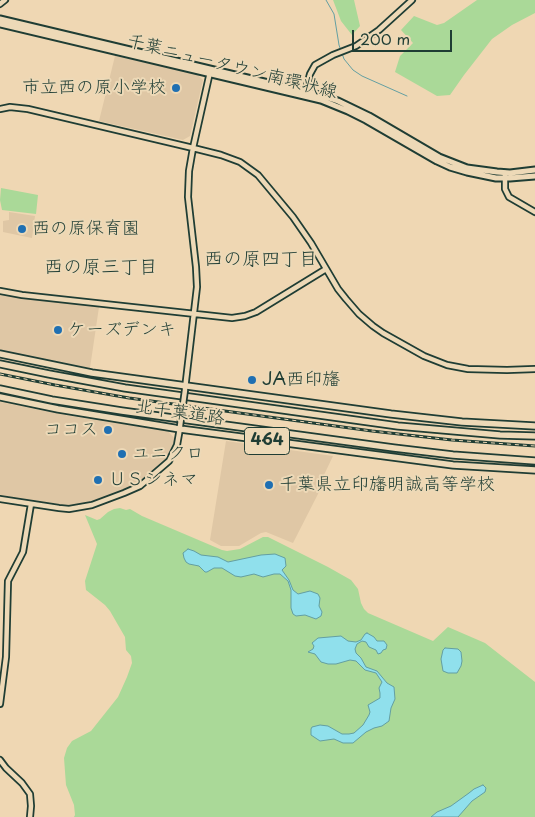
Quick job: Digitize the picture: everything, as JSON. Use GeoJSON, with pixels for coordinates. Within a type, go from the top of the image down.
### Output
{"type":"FeatureCollection","features":[{"type":"Feature","properties":{"kind":"highway","name":"北千葉道路"},"geometry":{"type":"LineString","coordinates":[[0,354],[92,373],[185,388],[462,422],[535,426]]}},
{"type":"Feature","properties":{"kind":"highway","name":"北千葉道路"},"geometry":{"type":"LineString","coordinates":[[0,364],[116,386],[379,423],[448,431],[535,436]]}},
{"type":"Feature","properties":{"kind":"highway","name":"北千葉道路"},"geometry":{"type":"LineString","coordinates":[[0,389],[52,400],[122,411],[394,448],[453,455],[535,461]]}},
{"type":"Feature","properties":{"kind":"highway","name":"北千葉道路"},"geometry":{"type":"LineString","coordinates":[[0,397],[58,409],[180,428],[443,464],[535,470]]}},
{"type":"Feature","properties":{"kind":"main road","name":"千葉ニュータウン南環状線"},"geometry":{"type":"LineString","coordinates":[[0,19],[305,94],[353,113],[437,161],[475,175],[535,176]]}},
{"type":"Feature","properties":{"kind":"main road","name":"千葉ニュータウン南環状線"},"geometry":{"type":"LineString","coordinates":[[0,24],[210,71]]}},
{"type":"Feature","properties":{"kind":"main road","name":"千葉ニュータウン南環状線"},"geometry":{"type":"LineString","coordinates":[[505,175],[535,170]]}},
{"type":"Feature","properties":{"kind":"street"},"geometry":{"type":"LineString","coordinates":[[0,4],[5,0]]}},
{"type":"Feature","properties":{"kind":"street"},"geometry":{"type":"LineString","coordinates":[[305,94],[310,74],[315,64],[356,46],[379,30],[412,0]]}},
{"type":"Feature","properties":{"kind":"street"},"geometry":{"type":"LineString","coordinates":[[0,499],[64,509],[92,505],[136,488],[148,480],[169,461],[177,445],[197,287],[188,190],[189,170],[210,71]]}},
{"type":"Feature","properties":{"kind":"street"},"geometry":{"type":"LineString","coordinates":[[0,109],[10,107],[28,108],[232,158],[258,175],[302,230],[346,299],[366,320],[383,333],[432,360],[447,365],[468,369],[535,369]]}},
{"type":"Feature","properties":{"kind":"street"},"geometry":{"type":"LineString","coordinates":[[505,175],[505,189],[509,197],[535,212]]}},
{"type":"Feature","properties":{"kind":"street"},"geometry":{"type":"LineString","coordinates":[[0,291],[22,295],[239,318],[250,315],[326,269]]}},
{"type":"Feature","properties":{"kind":"street"},"geometry":{"type":"LineString","coordinates":[[0,704],[6,657],[8,581],[23,552],[31,504]]}},
{"type":"Feature","properties":{"kind":"street"},"geometry":{"type":"LineString","coordinates":[[0,760],[30,794],[32,806],[30,817]]}},
{"type":"Feature","properties":{"kind":"shaded area"},"geometry":{"type":"Polygon","coordinates":[[[115,56],[197,74],[203,80],[190,136],[183,140],[99,121],[115,56]]]}},
{"type":"Feature","properties":{"kind":"shaded area"},"geometry":{"type":"Polygon","coordinates":[[[9,212],[35,216],[32,238],[3,232],[3,221],[9,220],[9,212]]]}},
{"type":"Feature","properties":{"kind":"shaded area"},"geometry":{"type":"Polygon","coordinates":[[[0,294],[99,307],[90,368],[0,350],[0,294]]]}},
{"type":"Feature","properties":{"kind":"shaded area"},"geometry":{"type":"Polygon","coordinates":[[[0,402],[70,416],[168,431],[175,439],[167,458],[158,468],[127,490],[81,504],[65,505],[0,495],[0,402]]]}},
{"type":"Feature","properties":{"kind":"shaded area","name":"千葉県立印旛明誠高等学校"},"geometry":{"type":"Polygon","coordinates":[[[226,441],[333,456],[323,477],[318,494],[293,543],[266,532],[239,546],[221,546],[210,540],[226,441]]]}},
{"type":"Feature","properties":{"kind":"green space"},"geometry":{"type":"Polygon","coordinates":[[[333,0],[354,0],[360,26],[352,35],[341,21],[333,0]]]}},
{"type":"Feature","properties":{"kind":"green space"},"geometry":{"type":"Polygon","coordinates":[[[477,0],[535,0],[535,13],[512,25],[492,39],[450,95],[437,96],[395,72],[400,56],[413,43],[401,30],[414,16],[437,25],[444,23],[477,0]]]}},
{"type":"Feature","properties":{"kind":"green space"},"geometry":{"type":"Polygon","coordinates":[[[1,188],[38,195],[36,214],[2,210],[0,200],[1,188]]]}},
{"type":"Feature","properties":{"kind":"green space"},"geometry":{"type":"Polygon","coordinates":[[[120,508],[130,509],[142,516],[227,551],[240,549],[263,537],[268,537],[351,580],[358,589],[361,603],[368,613],[433,641],[448,627],[485,643],[535,682],[535,817],[74,817],[74,805],[66,785],[64,758],[67,748],[72,741],[91,731],[118,697],[132,663],[131,656],[126,650],[125,637],[110,611],[86,590],[85,581],[97,544],[85,515],[97,520],[108,512],[120,508]]]}},
{"type":"Feature","properties":{"kind":"water"},"geometry":{"type":"Polygon","coordinates":[[[188,549],[201,555],[218,557],[228,562],[275,554],[285,558],[286,566],[282,570],[293,590],[298,594],[310,591],[318,594],[320,598],[319,606],[322,612],[321,616],[316,619],[305,615],[296,616],[293,614],[291,590],[288,581],[280,574],[263,577],[254,574],[241,577],[235,576],[222,568],[214,568],[205,572],[199,566],[186,562],[183,553],[188,549]]]}},
{"type":"Feature","properties":{"kind":"water"},"geometry":{"type":"Polygon","coordinates":[[[367,633],[377,641],[384,641],[387,645],[386,649],[378,654],[376,650],[362,641],[357,644],[355,649],[366,667],[377,671],[387,683],[394,687],[395,699],[389,721],[366,732],[353,743],[343,743],[334,739],[320,741],[311,735],[312,727],[328,726],[342,734],[349,734],[354,733],[363,725],[370,712],[368,705],[380,698],[379,688],[382,682],[376,673],[365,670],[356,661],[350,660],[328,664],[321,662],[315,654],[308,652],[313,649],[312,643],[318,638],[341,636],[348,641],[356,642],[361,640],[367,633]]]}},
{"type":"Feature","properties":{"kind":"water"},"geometry":{"type":"Polygon","coordinates":[[[445,648],[458,649],[461,652],[462,661],[457,673],[443,671],[441,659],[445,648]]]}},
{"type":"Feature","properties":{"kind":"water"},"geometry":{"type":"Polygon","coordinates":[[[483,785],[486,788],[485,792],[472,801],[458,817],[431,817],[451,806],[474,789],[483,785]]]}},
{"type":"Feature","properties":{"kind":"waterway"},"geometry":{"type":"LineString","coordinates":[[326,0],[334,14],[339,45],[344,59],[353,70],[362,76],[407,96]]}},
{"type":"Feature","properties":{"kind":"railway"},"geometry":{"type":"LineString","coordinates":[[0,374],[129,398],[372,431],[452,440],[535,446]]}},
{"type":"Feature","properties":{"kind":"place","name":"市立西の原小学校"},"geometry":{"type":"Point","coordinates":[176,88]}},
{"type":"Feature","properties":{"kind":"place","name":"西の原保育園"},"geometry":{"type":"Point","coordinates":[22,229]}},
{"type":"Feature","properties":{"kind":"place","name":"ケーズデンキ"},"geometry":{"type":"Point","coordinates":[58,330]}},
{"type":"Feature","properties":{"kind":"place","name":"JA西印旛"},"geometry":{"type":"Point","coordinates":[252,380]}},
{"type":"Feature","properties":{"kind":"place","name":"ココス"},"geometry":{"type":"Point","coordinates":[108,430]}},
{"type":"Feature","properties":{"kind":"place","name":"ユニクロ"},"geometry":{"type":"Point","coordinates":[122,454]}},
{"type":"Feature","properties":{"kind":"place","name":"ＵＳシネマ"},"geometry":{"type":"Point","coordinates":[98,480]}},
{"type":"Feature","properties":{"kind":"place","name":"千葉県立印旛明誠高等学校"},"geometry":{"type":"Point","coordinates":[269,485]}},
{"type":"Feature","properties":{"kind":"district","name":"西の原四丁目"},"geometry":{"type":"Point","coordinates":[261,260]}},
{"type":"Feature","properties":{"kind":"district","name":"西の原三丁目"},"geometry":{"type":"Point","coordinates":[101,268]}}]}
